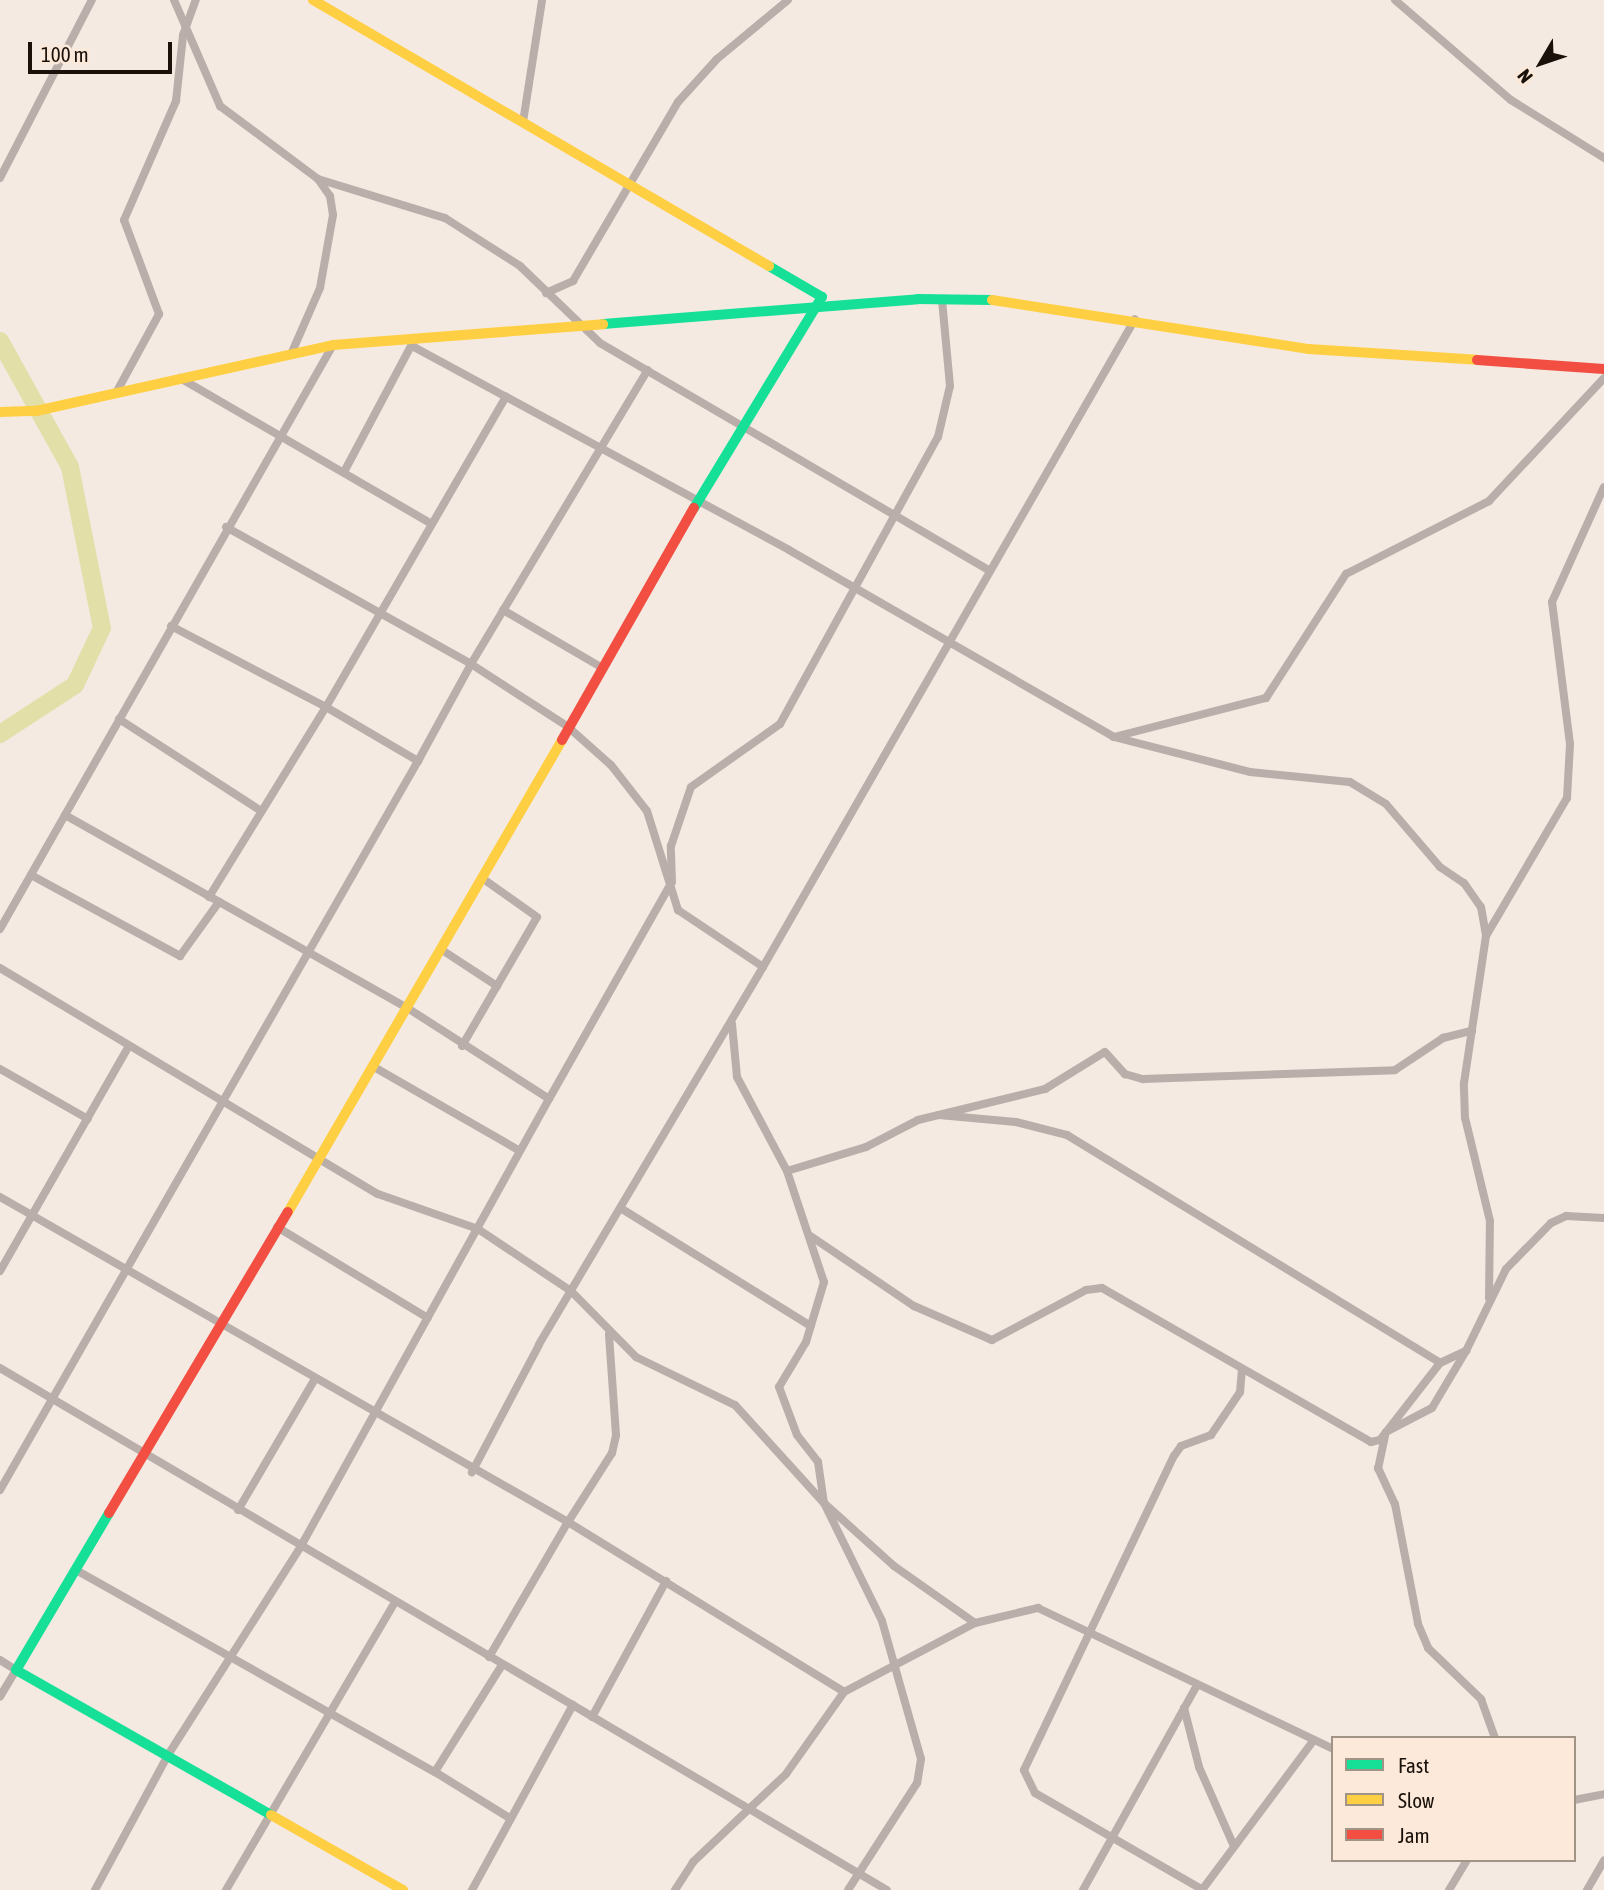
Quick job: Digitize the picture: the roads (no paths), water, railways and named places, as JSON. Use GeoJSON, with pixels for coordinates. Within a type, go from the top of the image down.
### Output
{"type":"FeatureCollection","features":[{"type":"Feature","properties":{"kind":"street"},"geometry":{"type":"LineString","coordinates":[[0,178],[92,0]]}},
{"type":"Feature","properties":{"kind":"street"},"geometry":{"type":"LineString","coordinates":[[174,0],[188,21],[196,57],[220,106],[318,179],[425,207],[520,266],[575,325],[739,428],[893,518],[987,569]]}},
{"type":"Feature","properties":{"kind":"street"},"geometry":{"type":"LineString","coordinates":[[116,393],[159,314],[124,220],[176,101],[188,21],[196,0]]}},
{"type":"Feature","properties":{"kind":"street"},"geometry":{"type":"LineString","coordinates":[[0,1697],[409,1009],[567,726],[701,502],[739,428],[821,297],[807,284],[313,0]]}},
{"type":"Feature","properties":{"kind":"street"},"geometry":{"type":"LineString","coordinates":[[523,122],[542,0]]}},
{"type":"Feature","properties":{"kind":"street"},"geometry":{"type":"LineString","coordinates":[[546,293],[573,281],[678,102],[717,59],[789,0]]}},
{"type":"Feature","properties":{"kind":"street"},"geometry":{"type":"LineString","coordinates":[[1395,0],[1511,100],[1604,158]]}},
{"type":"Feature","properties":{"kind":"street"},"geometry":{"type":"LineString","coordinates":[[292,352],[320,288],[333,215],[318,179]]}},
{"type":"Feature","properties":{"kind":"street"},"geometry":{"type":"LineString","coordinates":[[0,413],[116,393],[333,345],[414,341],[575,325],[942,299],[1007,300],[1310,349],[1604,369]]}},
{"type":"Feature","properties":{"kind":"street"},"geometry":{"type":"LineString","coordinates":[[95,1890],[168,1755],[301,1546],[371,1413],[428,1318],[672,882],[671,846],[691,787],[780,724],[893,518],[947,412],[942,299]]}},
{"type":"Feature","properties":{"kind":"street"},"geometry":{"type":"LineString","coordinates":[[472,1472],[571,1291],[732,1024],[945,640],[1095,397],[1135,319]]}},
{"type":"Feature","properties":{"kind":"street"},"geometry":{"type":"LineString","coordinates":[[414,341],[506,396],[602,446],[1114,737],[1250,772],[1350,782],[1386,804],[1440,867],[1464,883],[1481,907],[1486,936],[1472,1031],[1465,1118],[1490,1221],[1489,1298]]}},
{"type":"Feature","properties":{"kind":"street"},"geometry":{"type":"LineString","coordinates":[[344,472],[414,341]]}},
{"type":"Feature","properties":{"kind":"street"},"geometry":{"type":"LineString","coordinates":[[0,929],[278,434],[333,345]]}},
{"type":"Feature","properties":{"kind":"street"},"geometry":{"type":"LineString","coordinates":[[0,1490],[471,664],[648,370]]}},
{"type":"Feature","properties":{"kind":"street"},"geometry":{"type":"LineString","coordinates":[[180,378],[432,524]]}},
{"type":"Feature","properties":{"kind":"street"},"geometry":{"type":"LineString","coordinates":[[1114,737],[1266,698],[1346,574],[1495,497],[1604,378]]}},
{"type":"Feature","properties":{"kind":"street"},"geometry":{"type":"LineString","coordinates":[[209,897],[380,616],[506,396]]}},
{"type":"Feature","properties":{"kind":"street"},"geometry":{"type":"LineString","coordinates":[[1486,936],[1567,798],[1570,744],[1552,601],[1604,486]]}},
{"type":"Feature","properties":{"kind":"street"},"geometry":{"type":"LineString","coordinates":[[226,527],[380,616],[471,664],[567,726],[638,796],[672,882],[678,910],[764,967]]}},
{"type":"Feature","properties":{"kind":"street"},"geometry":{"type":"LineString","coordinates":[[503,610],[601,667]]}},
{"type":"Feature","properties":{"kind":"street"},"geometry":{"type":"LineString","coordinates":[[171,626],[326,707],[418,761]]}},
{"type":"Feature","properties":{"kind":"street"},"geometry":{"type":"LineString","coordinates":[[119,719],[261,811]]}},
{"type":"Feature","properties":{"kind":"street"},"geometry":{"type":"LineString","coordinates":[[65,815],[409,1009],[462,1046],[549,1099]]}},
{"type":"Feature","properties":{"kind":"street"},"geometry":{"type":"LineString","coordinates":[[31,875],[180,957],[219,902]]}},
{"type":"Feature","properties":{"kind":"street"},"geometry":{"type":"LineString","coordinates":[[462,1046],[537,917],[482,878]]}},
{"type":"Feature","properties":{"kind":"street"},"geometry":{"type":"LineString","coordinates":[[442,950],[497,986]]}},
{"type":"Feature","properties":{"kind":"street"},"geometry":{"type":"LineString","coordinates":[[0,968],[129,1046],[224,1097],[398,1205],[478,1229],[571,1291],[609,1334],[659,1371],[735,1405],[824,1503],[894,1566],[975,1623]]}},
{"type":"Feature","properties":{"kind":"street"},"geometry":{"type":"LineString","coordinates":[[732,1024],[737,1077],[787,1171],[824,1282],[811,1326],[779,1387],[797,1435],[818,1462],[824,1503],[899,1668],[921,1759],[917,1783],[848,1890]]}},
{"type":"Feature","properties":{"kind":"street"},"geometry":{"type":"LineString","coordinates":[[787,1171],[866,1147],[935,1115],[1045,1090],[1105,1052],[1125,1074],[1143,1079],[1395,1070],[1443,1038],[1472,1031]]}},
{"type":"Feature","properties":{"kind":"street"},"geometry":{"type":"LineString","coordinates":[[0,1271],[129,1046]]}},
{"type":"Feature","properties":{"kind":"street"},"geometry":{"type":"LineString","coordinates":[[374,1067],[520,1151]]}},
{"type":"Feature","properties":{"kind":"street"},"geometry":{"type":"LineString","coordinates":[[0,1069],[88,1119]]}},
{"type":"Feature","properties":{"kind":"street"},"geometry":{"type":"LineString","coordinates":[[935,1115],[1016,1122],[1076,1140],[1440,1363]]}},
{"type":"Feature","properties":{"kind":"street"},"geometry":{"type":"LineString","coordinates":[[0,1196],[472,1472],[568,1522],[844,1692]]}},
{"type":"Feature","properties":{"kind":"street"},"geometry":{"type":"LineString","coordinates":[[622,1209],[811,1326]]}},
{"type":"Feature","properties":{"kind":"street"},"geometry":{"type":"LineString","coordinates":[[1494,1736],[1481,1699],[1428,1648],[1418,1625],[1395,1504],[1378,1468],[1386,1432],[1432,1408],[1466,1351],[1489,1298],[1506,1269],[1551,1223],[1566,1216],[1604,1218]]}},
{"type":"Feature","properties":{"kind":"street"},"geometry":{"type":"LineString","coordinates":[[277,1227],[428,1318]]}},
{"type":"Feature","properties":{"kind":"street"},"geometry":{"type":"LineString","coordinates":[[809,1235],[914,1306],[984,1338],[999,1339],[1086,1290],[1102,1288],[1360,1440],[1380,1440],[1440,1363],[1466,1351]]}},
{"type":"Feature","properties":{"kind":"street"},"geometry":{"type":"LineString","coordinates":[[489,1657],[612,1453],[609,1334]]}},
{"type":"Feature","properties":{"kind":"street"},"geometry":{"type":"LineString","coordinates":[[0,1368],[143,1457],[301,1546],[748,1811],[887,1890]]}},
{"type":"Feature","properties":{"kind":"street"},"geometry":{"type":"LineString","coordinates":[[1242,1369],[1240,1392],[1211,1435],[1181,1446],[1174,1456],[1024,1770],[1025,1784],[1110,1840],[1203,1890],[1233,1844],[1314,1740]]}},
{"type":"Feature","properties":{"kind":"street"},"geometry":{"type":"LineString","coordinates":[[238,1510],[315,1379]]}},
{"type":"Feature","properties":{"kind":"street"},"geometry":{"type":"LineString","coordinates":[[76,1570],[329,1716],[435,1772],[511,1819]]}},
{"type":"Feature","properties":{"kind":"street"},"geometry":{"type":"LineString","coordinates":[[592,1717],[666,1581]]}},
{"type":"Feature","properties":{"kind":"street"},"geometry":{"type":"LineString","coordinates":[[226,1890],[395,1602]]}},
{"type":"Feature","properties":{"kind":"street"},"geometry":{"type":"LineString","coordinates":[[675,1890],[693,1861],[786,1774],[844,1692],[899,1668],[975,1623],[1038,1608],[1091,1629],[1197,1685],[1331,1748]]}},
{"type":"Feature","properties":{"kind":"street"},"geometry":{"type":"LineString","coordinates":[[0,1660],[403,1890]]}},
{"type":"Feature","properties":{"kind":"street"},"geometry":{"type":"LineString","coordinates":[[435,1772],[502,1665]]}},
{"type":"Feature","properties":{"kind":"street"},"geometry":{"type":"LineString","coordinates":[[1083,1890],[1197,1685]]}},
{"type":"Feature","properties":{"kind":"street"},"geometry":{"type":"LineString","coordinates":[[472,1890],[573,1705]]}},
{"type":"Feature","properties":{"kind":"street"},"geometry":{"type":"LineString","coordinates":[[1184,1708],[1199,1768],[1233,1844]]}},
{"type":"Feature","properties":{"kind":"street"},"geometry":{"type":"LineString","coordinates":[[1576,1800],[1604,1794]]}},
{"type":"Feature","properties":{"kind":"street"},"geometry":{"type":"LineString","coordinates":[[1587,1890],[1604,1861]]}},
{"type":"Feature","properties":{"kind":"street"},"geometry":{"type":"LineString","coordinates":[[1449,1890],[1466,1862]]}},
{"type":"Feature","properties":{"kind":"waterway"},"geometry":{"type":"LineString","coordinates":[[0,341],[70,467],[102,628],[75,685],[0,734]]}}]}
